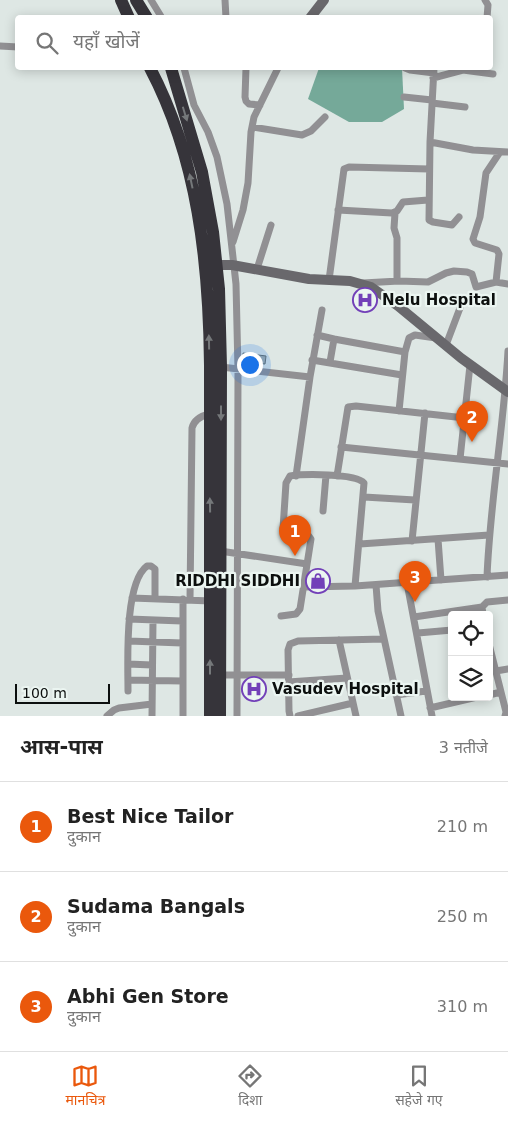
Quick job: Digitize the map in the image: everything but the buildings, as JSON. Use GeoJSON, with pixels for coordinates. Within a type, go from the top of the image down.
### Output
{"type":"FeatureCollection","features":[{"type":"Feature","properties":{"kind":"highway"},"geometry":{"type":"LineString","coordinates":[[121,0],[128,15]]}},
{"type":"Feature","properties":{"kind":"highway"},"geometry":{"type":"LineString","coordinates":[[136,0],[145,15]]}},
{"type":"Feature","properties":{"kind":"highway"},"geometry":{"type":"LineString","coordinates":[[151,70],[164,96],[180,138],[204,245],[209,308],[203,417],[210,716]]}},
{"type":"Feature","properties":{"kind":"highway"},"geometry":{"type":"LineString","coordinates":[[172,70],[202,172],[209,205],[219,289],[221,367],[220,716]]}},
{"type":"Feature","properties":{"kind":"street"},"geometry":{"type":"LineString","coordinates":[[151,0],[160,15]]}},
{"type":"Feature","properties":{"kind":"street"},"geometry":{"type":"LineString","coordinates":[[225,0],[226,15]]}},
{"type":"Feature","properties":{"kind":"street"},"geometry":{"type":"LineString","coordinates":[[312,15],[324,0]]}},
{"type":"Feature","properties":{"kind":"street"},"geometry":{"type":"LineString","coordinates":[[485,0],[488,5],[487,15]]}},
{"type":"Feature","properties":{"kind":"street"},"geometry":{"type":"LineString","coordinates":[[0,46],[15,47]]}},
{"type":"Feature","properties":{"kind":"street"},"geometry":{"type":"LineString","coordinates":[[185,70],[194,105],[208,132],[217,157],[227,204],[234,265],[238,322],[237,716]]}},
{"type":"Feature","properties":{"kind":"street"},"geometry":{"type":"LineString","coordinates":[[246,70],[246,101],[250,104],[260,105]]}},
{"type":"Feature","properties":{"kind":"street"},"geometry":{"type":"LineString","coordinates":[[232,245],[243,210],[248,183],[254,117],[277,70]]}},
{"type":"Feature","properties":{"kind":"street"},"geometry":{"type":"LineString","coordinates":[[410,70],[434,73],[463,70],[492,74]]}},
{"type":"Feature","properties":{"kind":"street"},"geometry":{"type":"LineString","coordinates":[[434,73],[428,217],[430,221],[452,224],[459,217]]}},
{"type":"Feature","properties":{"kind":"street"},"geometry":{"type":"LineString","coordinates":[[404,97],[465,107]]}},
{"type":"Feature","properties":{"kind":"street"},"geometry":{"type":"LineString","coordinates":[[252,127],[302,135],[310,131],[325,117]]}},
{"type":"Feature","properties":{"kind":"street"},"geometry":{"type":"LineString","coordinates":[[430,142],[473,150],[508,152]]}},
{"type":"Feature","properties":{"kind":"street"},"geometry":{"type":"LineString","coordinates":[[496,282],[498,250],[475,244],[473,239],[480,217],[486,173],[500,152]]}},
{"type":"Feature","properties":{"kind":"street"},"geometry":{"type":"LineString","coordinates":[[329,280],[342,171],[346,167],[429,169]]}},
{"type":"Feature","properties":{"kind":"street"},"geometry":{"type":"LineString","coordinates":[[338,210],[395,213],[403,202],[428,200]]}},
{"type":"Feature","properties":{"kind":"street"},"geometry":{"type":"LineString","coordinates":[[395,213],[397,281]]}},
{"type":"Feature","properties":{"kind":"street"},"geometry":{"type":"LineString","coordinates":[[257,270],[271,225]]}},
{"type":"Feature","properties":{"kind":"street"},"geometry":{"type":"LineString","coordinates":[[217,265],[234,265],[292,277],[350,281],[380,292],[507,392]]}},
{"type":"Feature","properties":{"kind":"street"},"geometry":{"type":"LineString","coordinates":[[360,284],[371,281],[428,282],[446,273],[458,271],[472,274],[476,287],[496,282],[508,284]]}},
{"type":"Feature","properties":{"kind":"street"},"geometry":{"type":"LineString","coordinates":[[446,345],[464,300]]}},
{"type":"Feature","properties":{"kind":"street"},"geometry":{"type":"LineString","coordinates":[[296,476],[312,360],[322,310]]}},
{"type":"Feature","properties":{"kind":"street"},"geometry":{"type":"LineString","coordinates":[[317,335],[405,352]]}},
{"type":"Feature","properties":{"kind":"street"},"geometry":{"type":"LineString","coordinates":[[399,411],[405,352],[409,338],[412,336],[438,338]]}},
{"type":"Feature","properties":{"kind":"street"},"geometry":{"type":"LineString","coordinates":[[330,362],[334,339]]}},
{"type":"Feature","properties":{"kind":"street"},"geometry":{"type":"LineString","coordinates":[[487,577],[496,463],[507,392],[508,351]]}},
{"type":"Feature","properties":{"kind":"street"},"geometry":{"type":"LineString","coordinates":[[312,360],[402,375]]}},
{"type":"Feature","properties":{"kind":"street"},"geometry":{"type":"LineString","coordinates":[[460,460],[470,364]]}},
{"type":"Feature","properties":{"kind":"street"},"geometry":{"type":"LineString","coordinates":[[221,367],[310,377]]}},
{"type":"Feature","properties":{"kind":"street"},"geometry":{"type":"LineString","coordinates":[[337,476],[348,408],[356,406],[465,418]]}},
{"type":"Feature","properties":{"kind":"street"},"geometry":{"type":"LineString","coordinates":[[412,541],[425,413]]}},
{"type":"Feature","properties":{"kind":"street"},"geometry":{"type":"LineString","coordinates":[[183,716],[182,621],[188,600],[192,428],[203,417]]}},
{"type":"Feature","properties":{"kind":"street"},"geometry":{"type":"LineString","coordinates":[[341,447],[508,464]]}},
{"type":"Feature","properties":{"kind":"street"},"geometry":{"type":"LineString","coordinates":[[323,511],[326,475]]}},
{"type":"Feature","properties":{"kind":"street"},"geometry":{"type":"LineString","coordinates":[[281,616],[293,615],[298,612],[304,587],[311,539],[306,534],[284,531],[286,483],[290,476],[337,476],[361,479],[365,485],[355,586]]}},
{"type":"Feature","properties":{"kind":"street"},"geometry":{"type":"LineString","coordinates":[[364,497],[416,500]]}},
{"type":"Feature","properties":{"kind":"street"},"geometry":{"type":"LineString","coordinates":[[360,544],[489,535]]}},
{"type":"Feature","properties":{"kind":"street"},"geometry":{"type":"LineString","coordinates":[[438,539],[441,580]]}},
{"type":"Feature","properties":{"kind":"street"},"geometry":{"type":"LineString","coordinates":[[220,552],[308,564]]}},
{"type":"Feature","properties":{"kind":"street"},"geometry":{"type":"LineString","coordinates":[[128,691],[129,619],[132,598],[143,569],[146,566],[151,566],[155,569],[154,599]]}},
{"type":"Feature","properties":{"kind":"street"},"geometry":{"type":"LineString","coordinates":[[304,587],[376,585],[508,575]]}},
{"type":"Feature","properties":{"kind":"street"},"geometry":{"type":"LineString","coordinates":[[407,583],[432,716]]}},
{"type":"Feature","properties":{"kind":"street"},"geometry":{"type":"LineString","coordinates":[[376,585],[378,611],[401,716]]}},
{"type":"Feature","properties":{"kind":"street"},"geometry":{"type":"LineString","coordinates":[[132,598],[207,601]]}},
{"type":"Feature","properties":{"kind":"street"},"geometry":{"type":"LineString","coordinates":[[482,611],[487,602],[508,600]]}},
{"type":"Feature","properties":{"kind":"street"},"geometry":{"type":"LineString","coordinates":[[414,617],[448,614]]}},
{"type":"Feature","properties":{"kind":"street"},"geometry":{"type":"LineString","coordinates":[[129,619],[182,621]]}},
{"type":"Feature","properties":{"kind":"street"},"geometry":{"type":"LineString","coordinates":[[152,716],[153,620]]}},
{"type":"Feature","properties":{"kind":"street"},"geometry":{"type":"LineString","coordinates":[[418,634],[448,630]]}},
{"type":"Feature","properties":{"kind":"street"},"geometry":{"type":"LineString","coordinates":[[290,716],[288,650],[290,644],[298,641],[384,639]]}},
{"type":"Feature","properties":{"kind":"street"},"geometry":{"type":"LineString","coordinates":[[339,640],[356,716]]}},
{"type":"Feature","properties":{"kind":"street"},"geometry":{"type":"LineString","coordinates":[[129,641],[182,643]]}},
{"type":"Feature","properties":{"kind":"street"},"geometry":{"type":"LineString","coordinates":[[492,656],[506,712],[505,716]]}},
{"type":"Feature","properties":{"kind":"street"},"geometry":{"type":"LineString","coordinates":[[128,664],[152,665]]}},
{"type":"Feature","properties":{"kind":"street"},"geometry":{"type":"LineString","coordinates":[[496,671],[508,668]]}},
{"type":"Feature","properties":{"kind":"street"},"geometry":{"type":"LineString","coordinates":[[220,675],[348,678]]}},
{"type":"Feature","properties":{"kind":"street"},"geometry":{"type":"LineString","coordinates":[[128,680],[182,681]]}},
{"type":"Feature","properties":{"kind":"street"},"geometry":{"type":"LineString","coordinates":[[396,695],[426,690]]}},
{"type":"Feature","properties":{"kind":"street"},"geometry":{"type":"LineString","coordinates":[[493,694],[501,692]]}},
{"type":"Feature","properties":{"kind":"street"},"geometry":{"type":"LineString","coordinates":[[430,708],[460,701]]}},
{"type":"Feature","properties":{"kind":"street"},"geometry":{"type":"LineString","coordinates":[[298,716],[353,703]]}},
{"type":"Feature","properties":{"kind":"street"},"geometry":{"type":"LineString","coordinates":[[108,716],[119,708],[152,704]]}},
{"type":"Feature","properties":{"kind":"shaded area"},"geometry":{"type":"Polygon","coordinates":[[[318,70],[402,70],[404,109],[382,122],[349,122],[308,99],[318,70]]]}},
{"type":"Feature","properties":{"kind":"place","name":"Nelu Hospital"},"geometry":{"type":"Point","coordinates":[365,300]}},
{"type":"Feature","properties":{"kind":"place","name":"Sudama Bangals"},"geometry":{"type":"Point","coordinates":[472,442]}},
{"type":"Feature","properties":{"kind":"place","name":"Best Nice Tailor"},"geometry":{"type":"Point","coordinates":[295,556]}},
{"type":"Feature","properties":{"kind":"place","name":"RIDDHI SIDDHI"},"geometry":{"type":"Point","coordinates":[318,581]}},
{"type":"Feature","properties":{"kind":"place","name":"Abhi Gen Store"},"geometry":{"type":"Point","coordinates":[415,602]}},
{"type":"Feature","properties":{"kind":"place","name":"Vasudev Hospital"},"geometry":{"type":"Point","coordinates":[254,689]}}]}
